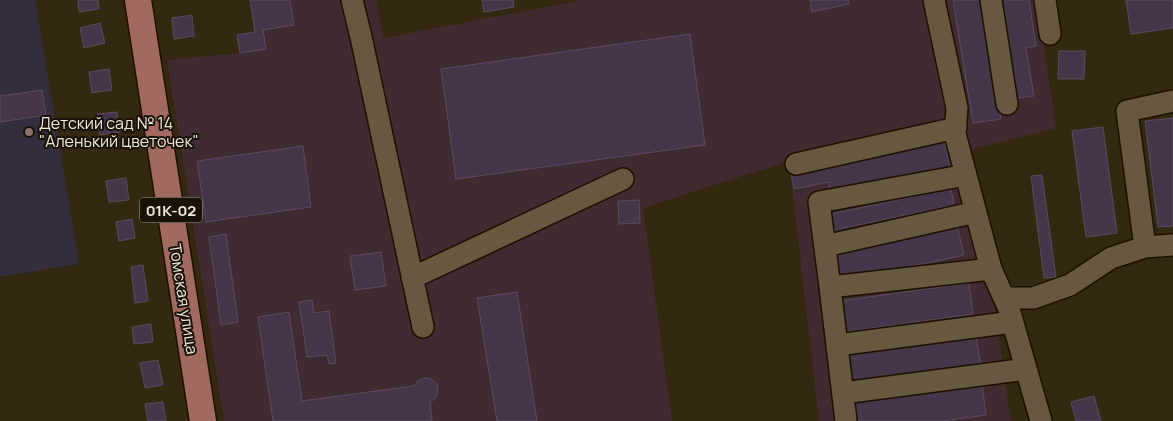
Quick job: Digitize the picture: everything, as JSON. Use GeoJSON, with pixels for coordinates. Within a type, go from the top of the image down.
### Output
{"type":"FeatureCollection","features":[{"type":"Feature","properties":{"kind":"main road","name":"Томская улица"},"geometry":{"type":"LineString","coordinates":[[138,0],[203,421]]}},
{"type":"Feature","properties":{"kind":"lane"},"geometry":{"type":"LineString","coordinates":[[352,0],[423,327]]}},
{"type":"Feature","properties":{"kind":"lane"},"geometry":{"type":"LineString","coordinates":[[934,0],[957,108],[955,134],[992,269],[1013,322],[1041,421]]}},
{"type":"Feature","properties":{"kind":"lane"},"geometry":{"type":"LineString","coordinates":[[991,0],[1007,104]]}},
{"type":"Feature","properties":{"kind":"lane"},"geometry":{"type":"LineString","coordinates":[[1045,0],[1050,34]]}},
{"type":"Feature","properties":{"kind":"lane"},"geometry":{"type":"LineString","coordinates":[[1146,247],[1127,111],[1173,101]]}},
{"type":"Feature","properties":{"kind":"lane"},"geometry":{"type":"LineString","coordinates":[[796,164],[956,128]]}},
{"type":"Feature","properties":{"kind":"lane"},"geometry":{"type":"LineString","coordinates":[[846,421],[819,202],[966,175]]}},
{"type":"Feature","properties":{"kind":"lane"},"geometry":{"type":"LineString","coordinates":[[412,278],[623,179]]}},
{"type":"Feature","properties":{"kind":"lane"},"geometry":{"type":"LineString","coordinates":[[825,246],[976,212]]}},
{"type":"Feature","properties":{"kind":"lane"},"geometry":{"type":"LineString","coordinates":[[1004,298],[1033,298],[1070,285],[1111,258],[1146,247],[1173,245]]}},
{"type":"Feature","properties":{"kind":"lane"},"geometry":{"type":"LineString","coordinates":[[830,287],[992,269]]}},
{"type":"Feature","properties":{"kind":"lane"},"geometry":{"type":"LineString","coordinates":[[837,345],[1013,322]]}},
{"type":"Feature","properties":{"kind":"lane"},"geometry":{"type":"LineString","coordinates":[[843,393],[1026,370]]}},
{"type":"Feature","properties":{"kind":"shaded area","name":"Детский сад № 14 \"Аленький цветочек\""},"geometry":{"type":"Polygon","coordinates":[[[0,0],[35,0],[79,264],[0,277],[0,0]]]}},
{"type":"Feature","properties":{"kind":"shaded area"},"geometry":{"type":"Polygon","coordinates":[[[250,0],[376,0],[384,38],[579,0],[1037,0],[1056,128],[972,149],[1011,421],[819,421],[789,161],[643,208],[672,421],[224,421],[167,60],[240,53],[237,35],[255,32],[250,0]]]}},
{"type":"Feature","properties":{"kind":"building"},"geometry":{"type":"Polygon","coordinates":[[[78,0],[98,0],[99,9],[79,12],[78,0]]]}},
{"type":"Feature","properties":{"kind":"building"},"geometry":{"type":"Polygon","coordinates":[[[250,0],[290,0],[294,25],[263,30],[266,49],[240,53],[237,35],[255,32],[250,0]]]}},
{"type":"Feature","properties":{"kind":"building"},"geometry":{"type":"Polygon","coordinates":[[[482,0],[513,0],[514,7],[484,12],[482,0]]]}},
{"type":"Feature","properties":{"kind":"building"},"geometry":{"type":"Polygon","coordinates":[[[810,0],[848,0],[849,4],[812,12],[810,0]]]}},
{"type":"Feature","properties":{"kind":"building"},"geometry":{"type":"Polygon","coordinates":[[[953,0],[981,0],[1001,119],[973,123],[953,0]]]}},
{"type":"Feature","properties":{"kind":"building"},"geometry":{"type":"Polygon","coordinates":[[[1002,0],[1029,0],[1036,46],[1026,48],[1034,96],[1017,98],[1002,0]]]}},
{"type":"Feature","properties":{"kind":"building"},"geometry":{"type":"Polygon","coordinates":[[[1126,0],[1173,0],[1173,28],[1131,34],[1126,0]]]}},
{"type":"Feature","properties":{"kind":"building"},"geometry":{"type":"Polygon","coordinates":[[[192,15],[194,36],[174,39],[172,18],[192,15]]]}},
{"type":"Feature","properties":{"kind":"building"},"geometry":{"type":"Polygon","coordinates":[[[100,23],[105,43],[84,48],[80,28],[100,23]]]}},
{"type":"Feature","properties":{"kind":"building"},"geometry":{"type":"Polygon","coordinates":[[[690,34],[705,145],[456,179],[441,69],[690,34]]]}},
{"type":"Feature","properties":{"kind":"building"},"geometry":{"type":"Polygon","coordinates":[[[1059,51],[1085,51],[1084,79],[1058,79],[1059,51]]]}},
{"type":"Feature","properties":{"kind":"building"},"geometry":{"type":"Polygon","coordinates":[[[109,69],[112,90],[92,93],[89,72],[109,69]]]}},
{"type":"Feature","properties":{"kind":"building"},"geometry":{"type":"Polygon","coordinates":[[[42,90],[46,115],[0,122],[0,96],[42,90]]]}},
{"type":"Feature","properties":{"kind":"building"},"geometry":{"type":"Polygon","coordinates":[[[117,112],[120,132],[100,135],[97,114],[117,112]]]}},
{"type":"Feature","properties":{"kind":"building"},"geometry":{"type":"Polygon","coordinates":[[[1173,118],[1173,226],[1158,227],[1145,121],[1173,118]]]}},
{"type":"Feature","properties":{"kind":"building"},"geometry":{"type":"Polygon","coordinates":[[[1103,127],[1117,233],[1086,237],[1072,131],[1103,127]]]}},
{"type":"Feature","properties":{"kind":"building"},"geometry":{"type":"Polygon","coordinates":[[[944,140],[950,169],[831,195],[828,182],[794,189],[791,173],[944,140]]]}},
{"type":"Feature","properties":{"kind":"building"},"geometry":{"type":"Polygon","coordinates":[[[303,146],[311,207],[206,222],[197,161],[303,146]]]}},
{"type":"Feature","properties":{"kind":"building"},"geometry":{"type":"Polygon","coordinates":[[[1042,175],[1056,277],[1044,278],[1031,176],[1042,175]]]}},
{"type":"Feature","properties":{"kind":"building"},"geometry":{"type":"Polygon","coordinates":[[[126,178],[129,200],[109,202],[106,181],[126,178]]]}},
{"type":"Feature","properties":{"kind":"building"},"geometry":{"type":"Polygon","coordinates":[[[951,189],[954,205],[829,231],[826,215],[951,189]]]}},
{"type":"Feature","properties":{"kind":"building"},"geometry":{"type":"Polygon","coordinates":[[[639,200],[640,223],[619,224],[618,201],[639,200]]]}},
{"type":"Feature","properties":{"kind":"building"},"geometry":{"type":"Polygon","coordinates":[[[132,219],[135,238],[119,241],[116,222],[132,219]]]}},
{"type":"Feature","properties":{"kind":"building"},"geometry":{"type":"Polygon","coordinates":[[[957,226],[964,255],[839,282],[832,252],[957,226]]]}},
{"type":"Feature","properties":{"kind":"building"},"geometry":{"type":"Polygon","coordinates":[[[226,234],[238,322],[221,325],[209,237],[226,234]]]}},
{"type":"Feature","properties":{"kind":"building"},"geometry":{"type":"Polygon","coordinates":[[[381,252],[386,286],[355,290],[350,256],[381,252]]]}},
{"type":"Feature","properties":{"kind":"building"},"geometry":{"type":"Polygon","coordinates":[[[143,265],[148,301],[135,303],[131,267],[143,265]]]}},
{"type":"Feature","properties":{"kind":"building"},"geometry":{"type":"Polygon","coordinates":[[[969,283],[973,314],[844,332],[840,301],[969,283]]]}},
{"type":"Feature","properties":{"kind":"building"},"geometry":{"type":"Polygon","coordinates":[[[517,292],[537,421],[497,421],[477,298],[517,292]]]}},
{"type":"Feature","properties":{"kind":"building"},"geometry":{"type":"Polygon","coordinates":[[[312,300],[314,313],[329,311],[336,363],[329,364],[327,355],[307,357],[299,302],[312,300]]]}},
{"type":"Feature","properties":{"kind":"building"},"geometry":{"type":"Polygon","coordinates":[[[289,312],[302,401],[414,386],[424,378],[431,379],[437,384],[438,391],[436,398],[430,402],[432,421],[273,421],[258,317],[289,312]]]}},
{"type":"Feature","properties":{"kind":"building"},"geometry":{"type":"Polygon","coordinates":[[[151,324],[153,342],[134,344],[132,327],[151,324]]]}},
{"type":"Feature","properties":{"kind":"building"},"geometry":{"type":"Polygon","coordinates":[[[976,336],[981,367],[852,385],[848,354],[976,336]]]}},
{"type":"Feature","properties":{"kind":"building"},"geometry":{"type":"Polygon","coordinates":[[[158,360],[163,385],[145,388],[140,363],[158,360]]]}},
{"type":"Feature","properties":{"kind":"building"},"geometry":{"type":"Polygon","coordinates":[[[982,384],[986,415],[943,421],[856,421],[853,402],[982,384]]]}},
{"type":"Feature","properties":{"kind":"building"},"geometry":{"type":"Polygon","coordinates":[[[1094,396],[1101,421],[1076,421],[1071,402],[1094,396]]]}},
{"type":"Feature","properties":{"kind":"building"},"geometry":{"type":"Polygon","coordinates":[[[163,402],[166,421],[148,421],[145,404],[163,402]]]}},
{"type":"Feature","properties":{"kind":"place","name":"Детский сад № 14 \"Аленький цветочек\""},"geometry":{"type":"Point","coordinates":[29,132]}}]}
